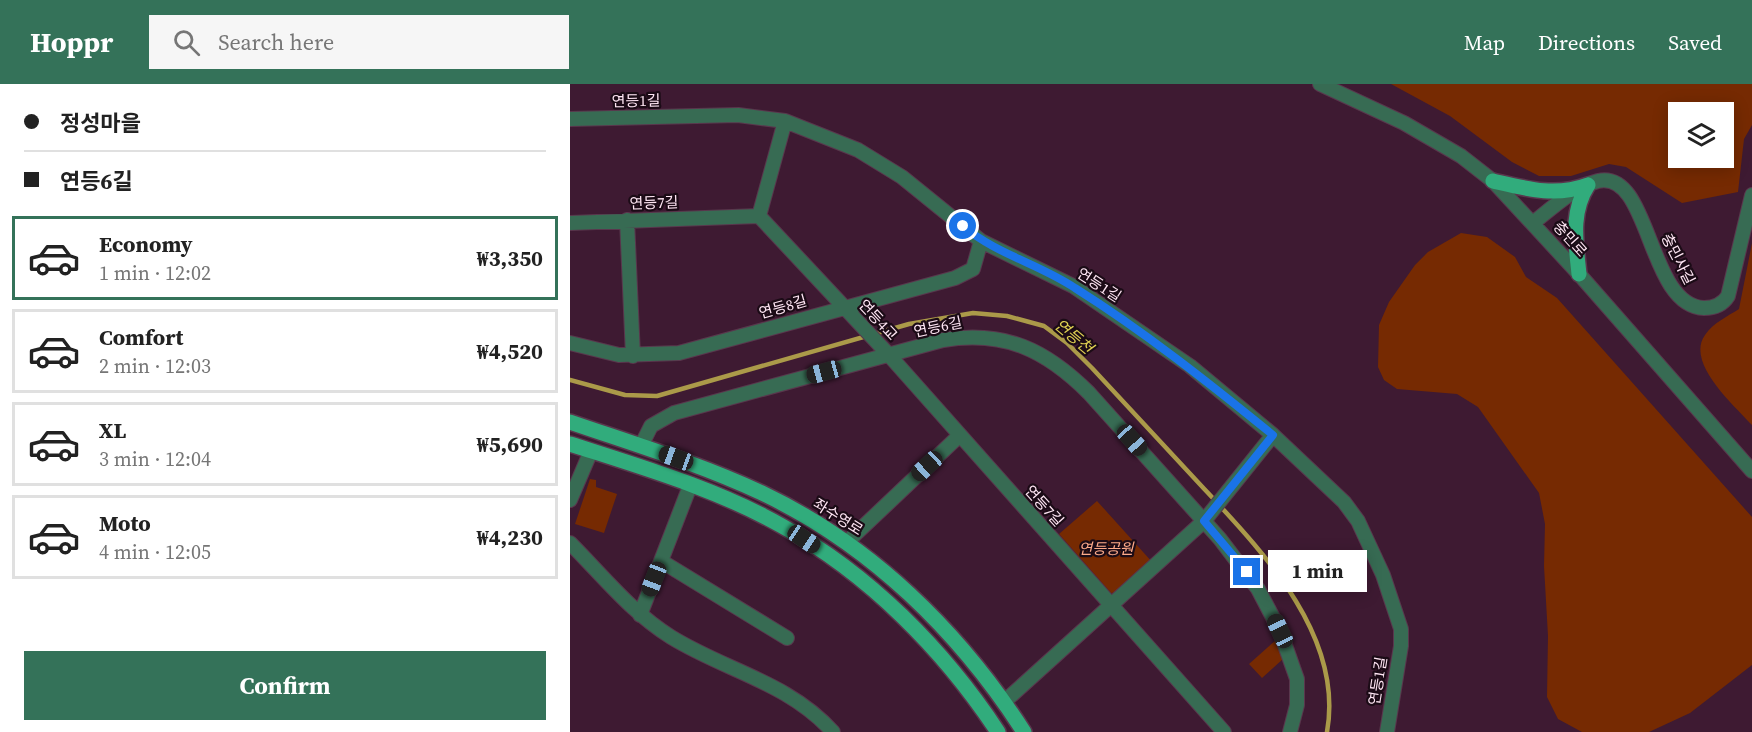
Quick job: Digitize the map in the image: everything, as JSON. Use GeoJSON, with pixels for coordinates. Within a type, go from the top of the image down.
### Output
{"type":"FeatureCollection","features":[{"type":"Feature","properties":{"kind":"main road"},"geometry":{"type":"LineString","coordinates":[[1493,181],[1551,193],[1569,191],[1588,185]]}},
{"type":"Feature","properties":{"kind":"main road"},"geometry":{"type":"LineString","coordinates":[[1579,274],[1575,224],[1580,200],[1588,185]]}},
{"type":"Feature","properties":{"kind":"main road","name":"좌수영로"},"geometry":{"type":"LineString","coordinates":[[570,422],[658,452],[764,494],[847,542],[900,586],[941,626],[1004,702],[1024,732]]}},
{"type":"Feature","properties":{"kind":"main road"},"geometry":{"type":"LineString","coordinates":[[570,444],[651,471],[781,525],[858,578],[927,643],[998,732]]}},
{"type":"Feature","properties":{"kind":"main road"},"geometry":{"type":"LineString","coordinates":[[651,471],[658,452]]}},
{"type":"Feature","properties":{"kind":"street","name":"충민로"},"geometry":{"type":"LineString","coordinates":[[1320,84],[1404,123],[1461,156],[1493,181],[1579,274],[1752,471]]}},
{"type":"Feature","properties":{"kind":"street","name":"연등1길"},"geometry":{"type":"LineString","coordinates":[[570,119],[738,115],[785,121],[858,150],[902,177],[981,241],[1073,286],[1190,366],[1273,435],[1344,502],[1358,521],[1383,575],[1401,634],[1387,732]]}},
{"type":"Feature","properties":{"kind":"street"},"geometry":{"type":"LineString","coordinates":[[785,121],[759,216],[843,307]]}},
{"type":"Feature","properties":{"kind":"street","name":"충민사길"},"geometry":{"type":"LineString","coordinates":[[1588,185],[1609,181],[1625,190],[1678,297],[1690,305],[1706,308],[1722,303],[1728,296],[1752,195]]}},
{"type":"Feature","properties":{"kind":"street"},"geometry":{"type":"LineString","coordinates":[[1533,223],[1558,203],[1588,185]]}},
{"type":"Feature","properties":{"kind":"street","name":"연등7길"},"geometry":{"type":"LineString","coordinates":[[570,223],[759,216]]}},
{"type":"Feature","properties":{"kind":"street"},"geometry":{"type":"LineString","coordinates":[[627,220],[633,356]]}},
{"type":"Feature","properties":{"kind":"street","name":"연등8길"},"geometry":{"type":"LineString","coordinates":[[570,343],[619,355],[679,353],[962,276],[976,264],[981,241]]}},
{"type":"Feature","properties":{"kind":"street","name":"연등4교"},"geometry":{"type":"LineString","coordinates":[[843,307],[889,355]]}},
{"type":"Feature","properties":{"kind":"street","name":"연등6길"},"geometry":{"type":"LineString","coordinates":[[641,446],[651,426],[674,413],[943,340],[973,336],[1005,340],[1034,350],[1064,371],[1089,393],[1204,521],[1258,589],[1287,647],[1295,670],[1298,693],[1290,732]]}},
{"type":"Feature","properties":{"kind":"street","name":"연등7길"},"geometry":{"type":"LineString","coordinates":[[889,355],[1224,732]]}},
{"type":"Feature","properties":{"kind":"street"},"geometry":{"type":"LineString","coordinates":[[847,542],[960,435]]}},
{"type":"Feature","properties":{"kind":"street"},"geometry":{"type":"LineString","coordinates":[[1004,702],[1204,521],[1273,435]]}},
{"type":"Feature","properties":{"kind":"street"},"geometry":{"type":"LineString","coordinates":[[570,500],[591,451]]}},
{"type":"Feature","properties":{"kind":"street"},"geometry":{"type":"LineString","coordinates":[[640,615],[690,486]]}},
{"type":"Feature","properties":{"kind":"street"},"geometry":{"type":"LineString","coordinates":[[570,543],[640,615],[674,639],[795,698],[833,732]]}},
{"type":"Feature","properties":{"kind":"street"},"geometry":{"type":"LineString","coordinates":[[661,561],[787,638]]}},
{"type":"Feature","properties":{"kind":"green space"},"geometry":{"type":"Polygon","coordinates":[[[1391,84],[1752,84],[1752,125],[1744,139],[1738,192],[1682,203],[1626,167],[1609,164],[1571,176],[1539,176],[1512,162],[1450,116],[1391,84]]]}},
{"type":"Feature","properties":{"kind":"green space"},"geometry":{"type":"Polygon","coordinates":[[[1461,233],[1487,237],[1515,257],[1526,277],[1557,298],[1752,517],[1752,665],[1690,713],[1649,732],[1582,732],[1558,719],[1547,697],[1545,524],[1539,493],[1478,407],[1457,394],[1397,389],[1384,380],[1378,367],[1379,325],[1389,302],[1415,265],[1428,252],[1461,233]]]}},
{"type":"Feature","properties":{"kind":"green space"},"geometry":{"type":"Polygon","coordinates":[[[1752,243],[1752,425],[1724,396],[1707,371],[1702,358],[1701,346],[1705,335],[1712,327],[1739,309],[1752,243]]]}},
{"type":"Feature","properties":{"kind":"green space"},"geometry":{"type":"Polygon","coordinates":[[[590,479],[596,480],[596,487],[617,494],[604,533],[575,524],[590,479]]]}},
{"type":"Feature","properties":{"kind":"green space","name":"연등공원"},"geometry":{"type":"Polygon","coordinates":[[[1097,501],[1153,563],[1120,592],[1111,593],[1059,534],[1097,501]]]}},
{"type":"Feature","properties":{"kind":"green space"},"geometry":{"type":"Polygon","coordinates":[[[1276,640],[1283,659],[1262,678],[1249,664],[1276,640]]]}},
{"type":"Feature","properties":{"kind":"waterway","name":"연등천"},"geometry":{"type":"LineString","coordinates":[[570,380],[625,395],[657,396],[909,324],[973,313],[1007,316],[1044,326],[1067,343],[1092,368],[1244,532],[1291,593],[1309,625],[1323,660],[1329,695],[1327,732]]}},
{"type":"Feature","properties":{"kind":"route"},"geometry":{"type":"LineString","coordinates":[[963,226],[981,241],[1073,286],[1190,366],[1273,435],[1204,521],[1247,572]]}}]}
